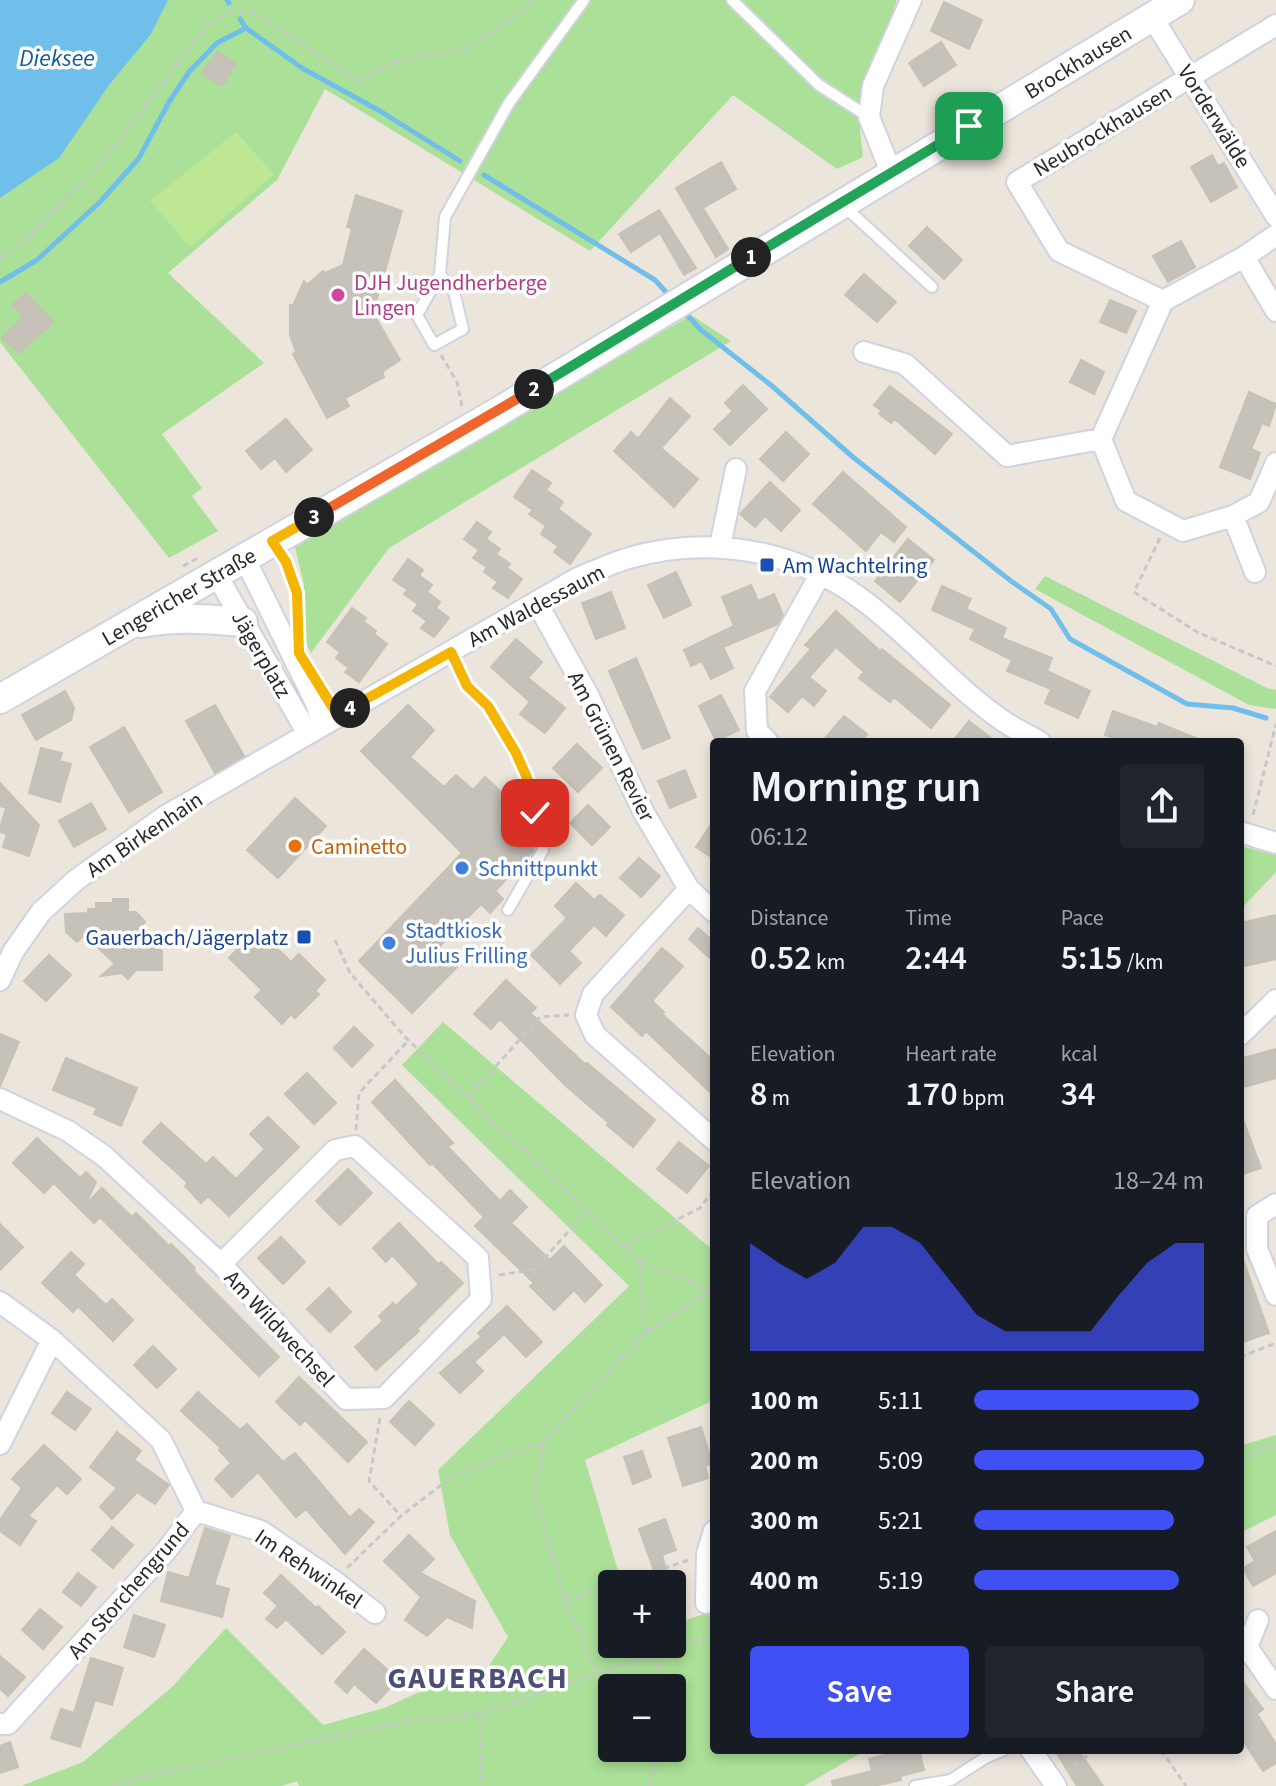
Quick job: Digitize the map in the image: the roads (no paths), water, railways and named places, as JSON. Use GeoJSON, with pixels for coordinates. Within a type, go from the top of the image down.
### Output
{"type":"FeatureCollection","features":[{"type":"Feature","properties":{"kind":"main road","name":"Brockhausen"},"geometry":{"type":"LineString","coordinates":[[891,172],[1180,0]]}},
{"type":"Feature","properties":{"kind":"main road","name":"Lengericher Straße"},"geometry":{"type":"LineString","coordinates":[[0,699],[498,412],[891,172]]}},
{"type":"Feature","properties":{"kind":"main road"},"geometry":{"type":"LineString","coordinates":[[125,627],[167,618],[243,622]]}},
{"type":"Feature","properties":{"kind":"street"},"geometry":{"type":"LineString","coordinates":[[891,172],[869,117],[873,86],[911,0]]}},
{"type":"Feature","properties":{"kind":"street","name":"Vorderwälde"},"geometry":{"type":"LineString","coordinates":[[1152,17],[1276,216]]}},
{"type":"Feature","properties":{"kind":"street"},"geometry":{"type":"LineString","coordinates":[[1191,76],[1276,25]]}},
{"type":"Feature","properties":{"kind":"street","name":"Neubrockhausen"},"geometry":{"type":"LineString","coordinates":[[1163,301],[1059,251],[1017,182],[1191,76]]}},
{"type":"Feature","properties":{"kind":"street"},"geometry":{"type":"LineString","coordinates":[[1276,235],[1244,257],[1163,301],[1101,439],[1126,501],[1183,531],[1233,516],[1259,502],[1276,463]]}},
{"type":"Feature","properties":{"kind":"street"},"geometry":{"type":"LineString","coordinates":[[1244,257],[1268,278],[1276,311]]}},
{"type":"Feature","properties":{"kind":"street"},"geometry":{"type":"LineString","coordinates":[[864,352],[905,364],[1007,456],[1101,439]]}},
{"type":"Feature","properties":{"kind":"street"},"geometry":{"type":"LineString","coordinates":[[720,546],[736,469]]}},
{"type":"Feature","properties":{"kind":"street"},"geometry":{"type":"LineString","coordinates":[[1233,516],[1255,572]]}},
{"type":"Feature","properties":{"kind":"street","name":"Am Waldessaum"},"geometry":{"type":"LineString","coordinates":[[315,729],[578,578],[627,558],[676,548],[720,546],[768,554],[820,575],[860,597],[1002,720],[1033,738]]}},
{"type":"Feature","properties":{"kind":"street","name":"Jägerplatz"},"geometry":{"type":"LineString","coordinates":[[244,557],[315,701],[315,729]]}},
{"type":"Feature","properties":{"kind":"street","name":"Jägerplatz"},"geometry":{"type":"LineString","coordinates":[[216,574],[243,622],[315,729]]}},
{"type":"Feature","properties":{"kind":"street"},"geometry":{"type":"LineString","coordinates":[[764,738],[757,731],[755,691],[820,575]]}},
{"type":"Feature","properties":{"kind":"street","name":"Am Grünen Revier"},"geometry":{"type":"LineString","coordinates":[[537,603],[587,693],[644,813],[689,889],[710,908]]}},
{"type":"Feature","properties":{"kind":"street","name":"Am Birkenhain"},"geometry":{"type":"LineString","coordinates":[[0,980],[13,952],[41,912],[76,880],[164,817],[315,729]]}},
{"type":"Feature","properties":{"kind":"street"},"geometry":{"type":"LineString","coordinates":[[1244,833],[1276,843]]}},
{"type":"Feature","properties":{"kind":"street"},"geometry":{"type":"LineString","coordinates":[[689,889],[593,994],[586,1015],[595,1035],[710,1136]]}},
{"type":"Feature","properties":{"kind":"street"},"geometry":{"type":"LineString","coordinates":[[1244,1031],[1276,1000]]}},
{"type":"Feature","properties":{"kind":"street","name":"Am Wildwechsel"},"geometry":{"type":"LineString","coordinates":[[0,1099],[68,1131],[104,1156],[221,1264],[346,1399],[384,1398],[481,1299],[478,1258],[355,1146],[335,1150],[221,1264]]}},
{"type":"Feature","properties":{"kind":"street"},"geometry":{"type":"LineString","coordinates":[[1276,1204],[1257,1216],[1257,1249],[1276,1295]]}},
{"type":"Feature","properties":{"kind":"street","name":"Am Storchengrund"},"geometry":{"type":"LineString","coordinates":[[0,1302],[52,1340],[161,1440],[196,1511],[166,1551],[8,1724],[0,1724]]}},
{"type":"Feature","properties":{"kind":"street"},"geometry":{"type":"LineString","coordinates":[[0,1444],[52,1340]]}},
{"type":"Feature","properties":{"kind":"street","name":"Im Rehwinkel"},"geometry":{"type":"LineString","coordinates":[[196,1511],[261,1531],[375,1613]]}},
{"type":"Feature","properties":{"kind":"street"},"geometry":{"type":"LineString","coordinates":[[706,1603],[710,1544]]}},
{"type":"Feature","properties":{"kind":"street"},"geometry":{"type":"LineString","coordinates":[[1258,1620],[1247,1647],[1276,1689]]}},
{"type":"Feature","properties":{"kind":"street"},"geometry":{"type":"LineString","coordinates":[[1034,1754],[1054,1783]]}},
{"type":"Feature","properties":{"kind":"lane"},"geometry":{"type":"LineString","coordinates":[[440,274],[454,292],[463,329],[434,345],[417,315],[440,274],[445,217],[509,103],[584,0]]}},
{"type":"Feature","properties":{"kind":"lane"},"geometry":{"type":"LineString","coordinates":[[732,0],[819,85],[869,117]]}},
{"type":"Feature","properties":{"kind":"lane"},"geometry":{"type":"LineString","coordinates":[[840,203],[932,287]]}},
{"type":"Feature","properties":{"kind":"lane"},"geometry":{"type":"LineString","coordinates":[[451,652],[467,686],[488,706],[516,753],[535,796],[535,813],[543,834],[543,850],[508,910]]}},
{"type":"Feature","properties":{"kind":"lane"},"geometry":{"type":"LineString","coordinates":[[915,1786],[951,1780],[994,1754]]}},
{"type":"Feature","properties":{"kind":"water","name":"Dieksee"},"geometry":{"type":"Polygon","coordinates":[[[0,0],[168,0],[151,34],[109,85],[59,158],[0,198],[0,0]]]}},
{"type":"Feature","properties":{"kind":"waterway"},"geometry":{"type":"LineString","coordinates":[[240,19],[246,28],[302,68],[380,111],[460,161]]}},
{"type":"Feature","properties":{"kind":"waterway"},"geometry":{"type":"LineString","coordinates":[[0,282],[37,260],[101,201],[139,158],[189,72],[217,43],[246,28]]}},
{"type":"Feature","properties":{"kind":"waterway"},"geometry":{"type":"LineString","coordinates":[[484,175],[655,280],[665,291]]}},
{"type":"Feature","properties":{"kind":"waterway"},"geometry":{"type":"LineString","coordinates":[[686,314],[854,458],[1051,609],[1070,639],[1187,704],[1233,708],[1266,718]]}},
{"type":"Feature","properties":{"kind":"place","name":"DJH Jugendherberge Lingen"},"geometry":{"type":"Point","coordinates":[338,295]}},
{"type":"Feature","properties":{"kind":"place","name":"Am Wachtelring"},"geometry":{"type":"Point","coordinates":[767,565]}},
{"type":"Feature","properties":{"kind":"place","name":"Caminetto"},"geometry":{"type":"Point","coordinates":[295,846]}},
{"type":"Feature","properties":{"kind":"place","name":"Schnittpunkt"},"geometry":{"type":"Point","coordinates":[462,868]}},
{"type":"Feature","properties":{"kind":"place","name":"Gauerbach/Jägerplatz"},"geometry":{"type":"Point","coordinates":[304,937]}},
{"type":"Feature","properties":{"kind":"place","name":"Stadtkiosk Julius Frilling"},"geometry":{"type":"Point","coordinates":[389,943]}},
{"type":"Feature","properties":{"kind":"district","name":"GAUERBACH"},"geometry":{"type":"Point","coordinates":[478,1678]}}]}
